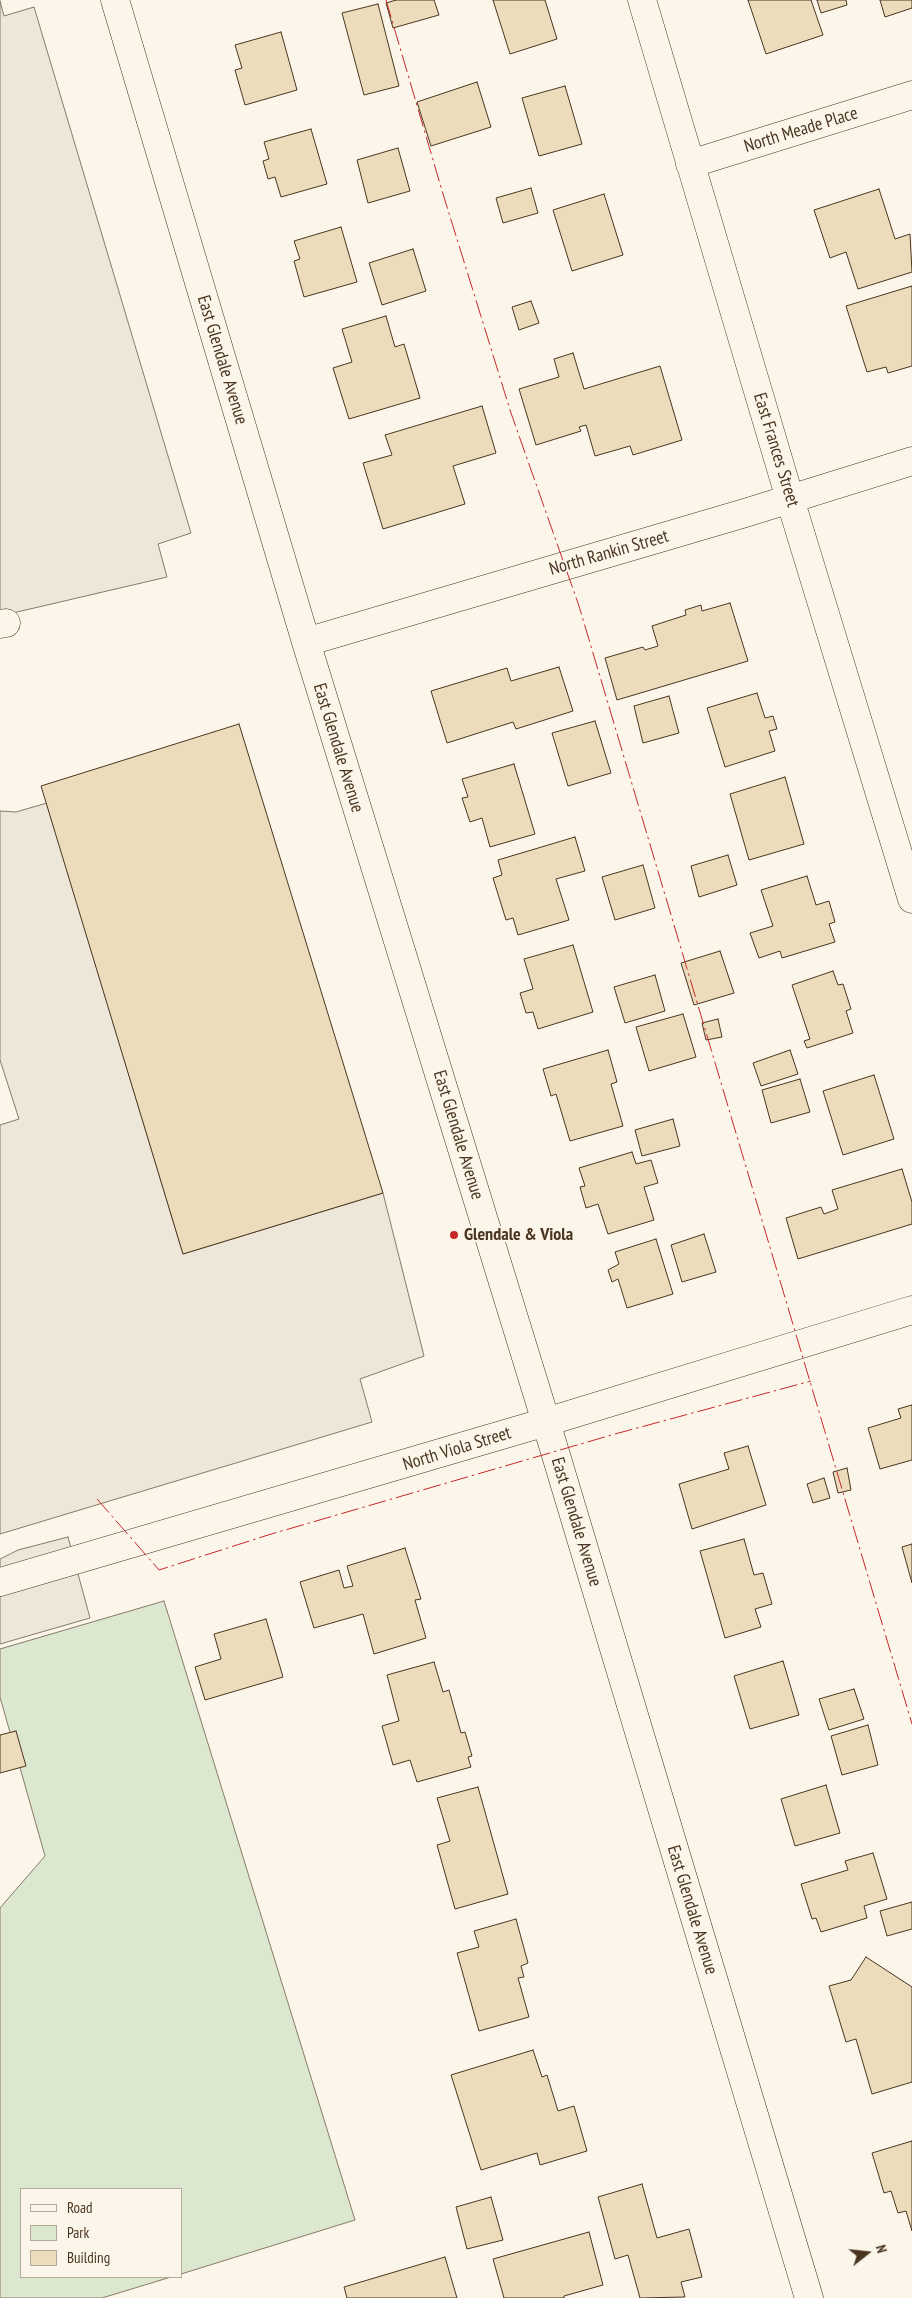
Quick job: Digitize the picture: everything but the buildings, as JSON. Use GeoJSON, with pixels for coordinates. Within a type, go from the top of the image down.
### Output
{"type":"FeatureCollection","features":[{"type":"Feature","properties":{"kind":"street","name":"East Glendale Avenue"},"geometry":{"type":"LineString","coordinates":[[115,0],[306,642],[546,1422],[809,2298]]}},
{"type":"Feature","properties":{"kind":"street","name":"East Frances Street"},"geometry":{"type":"LineString","coordinates":[[642,0],[790,499],[912,898]]}},
{"type":"Feature","properties":{"kind":"street","name":"North Meade Place"},"geometry":{"type":"LineString","coordinates":[[690,164],[912,95]]}},
{"type":"Feature","properties":{"kind":"street","name":"North Rankin Street"},"geometry":{"type":"LineString","coordinates":[[306,642],[912,461]]}},
{"type":"Feature","properties":{"kind":"street","name":"North Viola Street"},"geometry":{"type":"LineString","coordinates":[[0,1582],[546,1422],[912,1310]]}},
{"type":"Feature","properties":{"kind":"green space"},"geometry":{"type":"Polygon","coordinates":[[[164,1601],[355,2220],[182,2274],[182,2188],[20,2188],[20,2278],[168,2278],[102,2298],[0,2298],[0,1908],[45,1856],[0,1697],[0,1649],[164,1601]]]}},
{"type":"Feature","properties":{"kind":"shaded area"},"geometry":{"type":"Polygon","coordinates":[[[0,1],[4,16],[34,7],[191,533],[158,544],[167,577],[0,616],[0,1]]]}},
{"type":"Feature","properties":{"kind":"shaded area"},"geometry":{"type":"Polygon","coordinates":[[[47,803],[183,1254],[383,1193],[424,1356],[360,1379],[372,1422],[0,1534],[0,1125],[19,1119],[0,1060],[0,811],[16,812],[47,803]]]}},
{"type":"Feature","properties":{"kind":"shaded area"},"geometry":{"type":"Polygon","coordinates":[[[68,1537],[90,1618],[0,1644],[0,1559],[18,1550],[68,1537]]]}},
{"type":"Feature","properties":{"kind":"power"},"geometry":{"type":"LineString","coordinates":[[386,0],[443,194],[511,413],[579,606],[912,1724]]}},
{"type":"Feature","properties":{"kind":"power"},"geometry":{"type":"LineString","coordinates":[[97,1499],[159,1570],[268,1535],[615,1434],[811,1381]]}},
{"type":"Feature","properties":{"kind":"place","name":"Glendale & Viola"},"geometry":{"type":"Point","coordinates":[454,1235]}}]}
